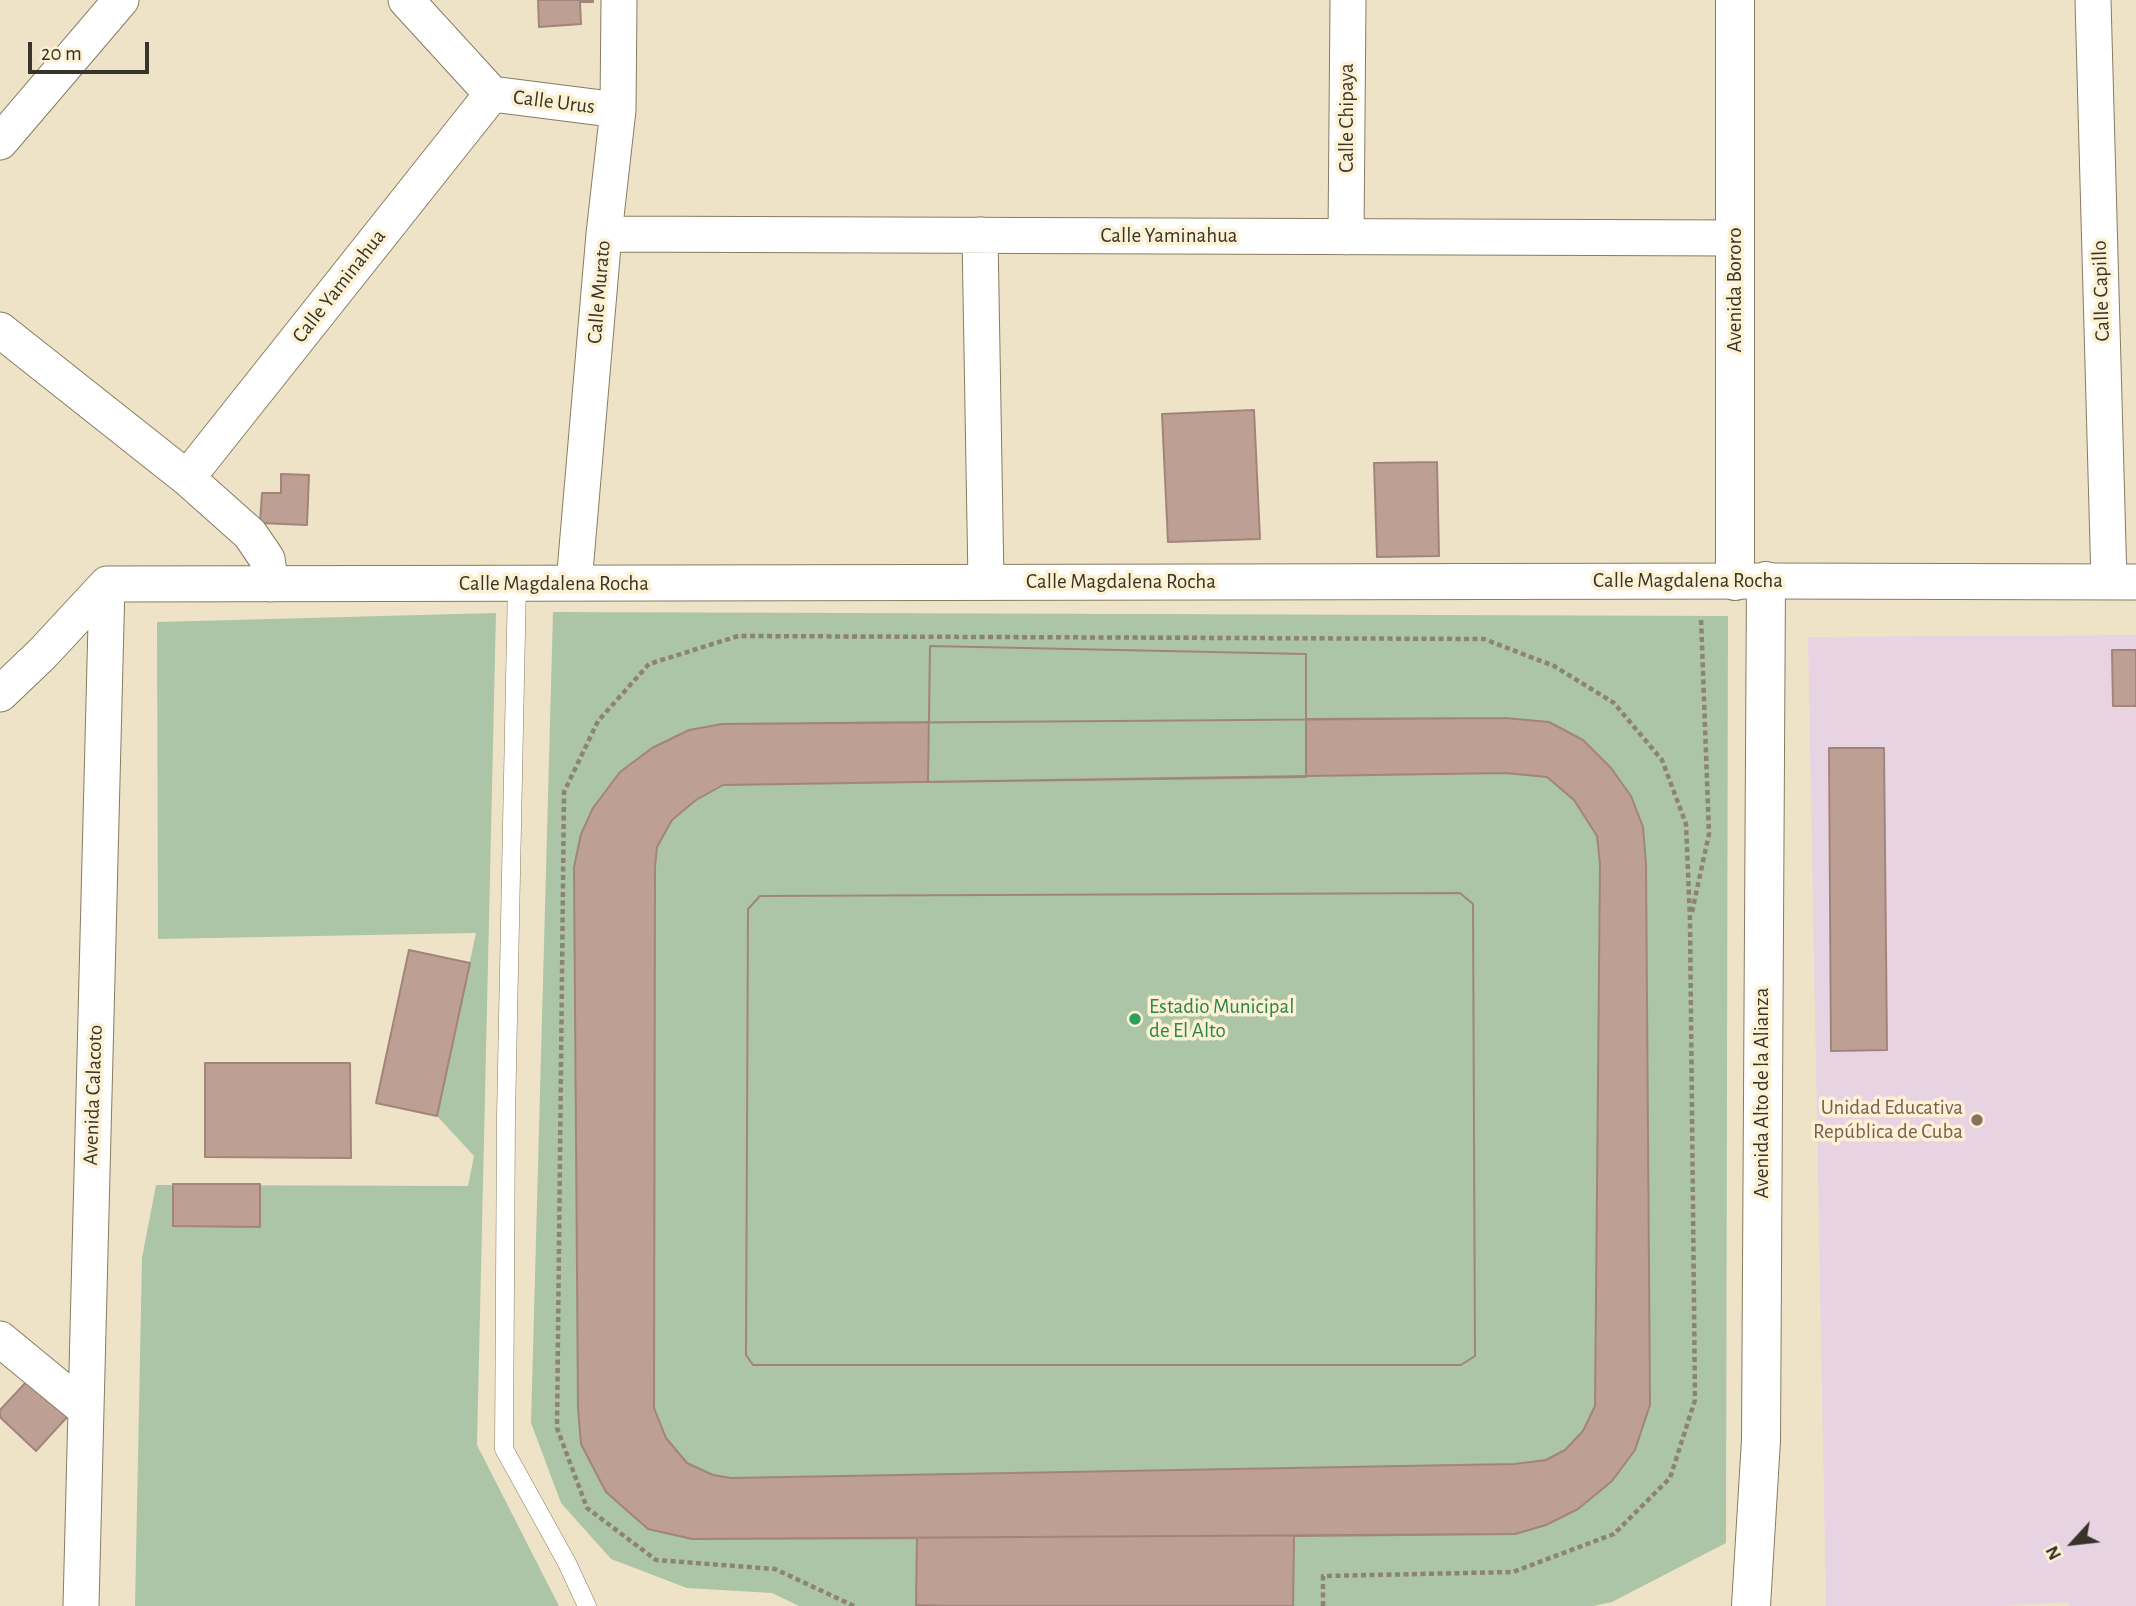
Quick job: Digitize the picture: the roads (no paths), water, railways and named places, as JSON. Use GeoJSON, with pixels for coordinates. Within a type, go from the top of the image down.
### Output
{"type":"FeatureCollection","features":[{"type":"Feature","properties":{"kind":"street"},"geometry":{"type":"LineString","coordinates":[[0,142],[121,0]]}},
{"type":"Feature","properties":{"kind":"street","name":"Calle Urus"},"geometry":{"type":"LineString","coordinates":[[406,0],[492,94],[618,110]]}},
{"type":"Feature","properties":{"kind":"street","name":"Calle Murato"},"geometry":{"type":"LineString","coordinates":[[574,583],[604,234],[618,110],[620,0]]}},
{"type":"Feature","properties":{"kind":"street","name":"Calle Chipaya"},"geometry":{"type":"LineString","coordinates":[[1346,237],[1348,0]]}},
{"type":"Feature","properties":{"kind":"street","name":"Avenida Bororo"},"geometry":{"type":"LineString","coordinates":[[1733,581],[1735,0]]}},
{"type":"Feature","properties":{"kind":"street","name":"Calle Capillo"},"geometry":{"type":"LineString","coordinates":[[2093,0],[2123,582]]}},
{"type":"Feature","properties":{"kind":"street","name":"Calle Yaminahua"},"geometry":{"type":"LineString","coordinates":[[187,478],[492,94]]}},
{"type":"Feature","properties":{"kind":"street","name":"Calle Yaminahua"},"geometry":{"type":"LineString","coordinates":[[604,234],[1735,238]]}},
{"type":"Feature","properties":{"kind":"street"},"geometry":{"type":"LineString","coordinates":[[980,235],[986,582]]}},
{"type":"Feature","properties":{"kind":"street"},"geometry":{"type":"LineString","coordinates":[[0,330],[187,478],[250,534],[267,559],[271,584]]}},
{"type":"Feature","properties":{"kind":"street","name":"Avenida Alto de la Alianza"},"geometry":{"type":"LineString","coordinates":[[1733,581],[1760,1440],[1751,1606]]}},
{"type":"Feature","properties":{"kind":"street","name":"Calle Magdalena Rocha"},"geometry":{"type":"LineString","coordinates":[[107,584],[2123,582]]}},
{"type":"Feature","properties":{"kind":"street"},"geometry":{"type":"LineString","coordinates":[[0,694],[43,654],[107,584]]}},
{"type":"Feature","properties":{"kind":"street","name":"Avenida Calacoto"},"geometry":{"type":"LineString","coordinates":[[81,1606],[107,584]]}},
{"type":"Feature","properties":{"kind":"street"},"geometry":{"type":"LineString","coordinates":[[0,1339],[85,1409]]}},
{"type":"Feature","properties":{"kind":"lane"},"geometry":{"type":"LineString","coordinates":[[517,584],[506,1101],[504,1450],[567,1563],[587,1606]]}},
{"type":"Feature","properties":{"kind":"place","name":"Estadio Municipal de El Alto"},"geometry":{"type":"Point","coordinates":[1135,1019]}},
{"type":"Feature","properties":{"kind":"place","name":"Unidad Educativa República de Cuba"},"geometry":{"type":"Point","coordinates":[1977,1120]}}]}
